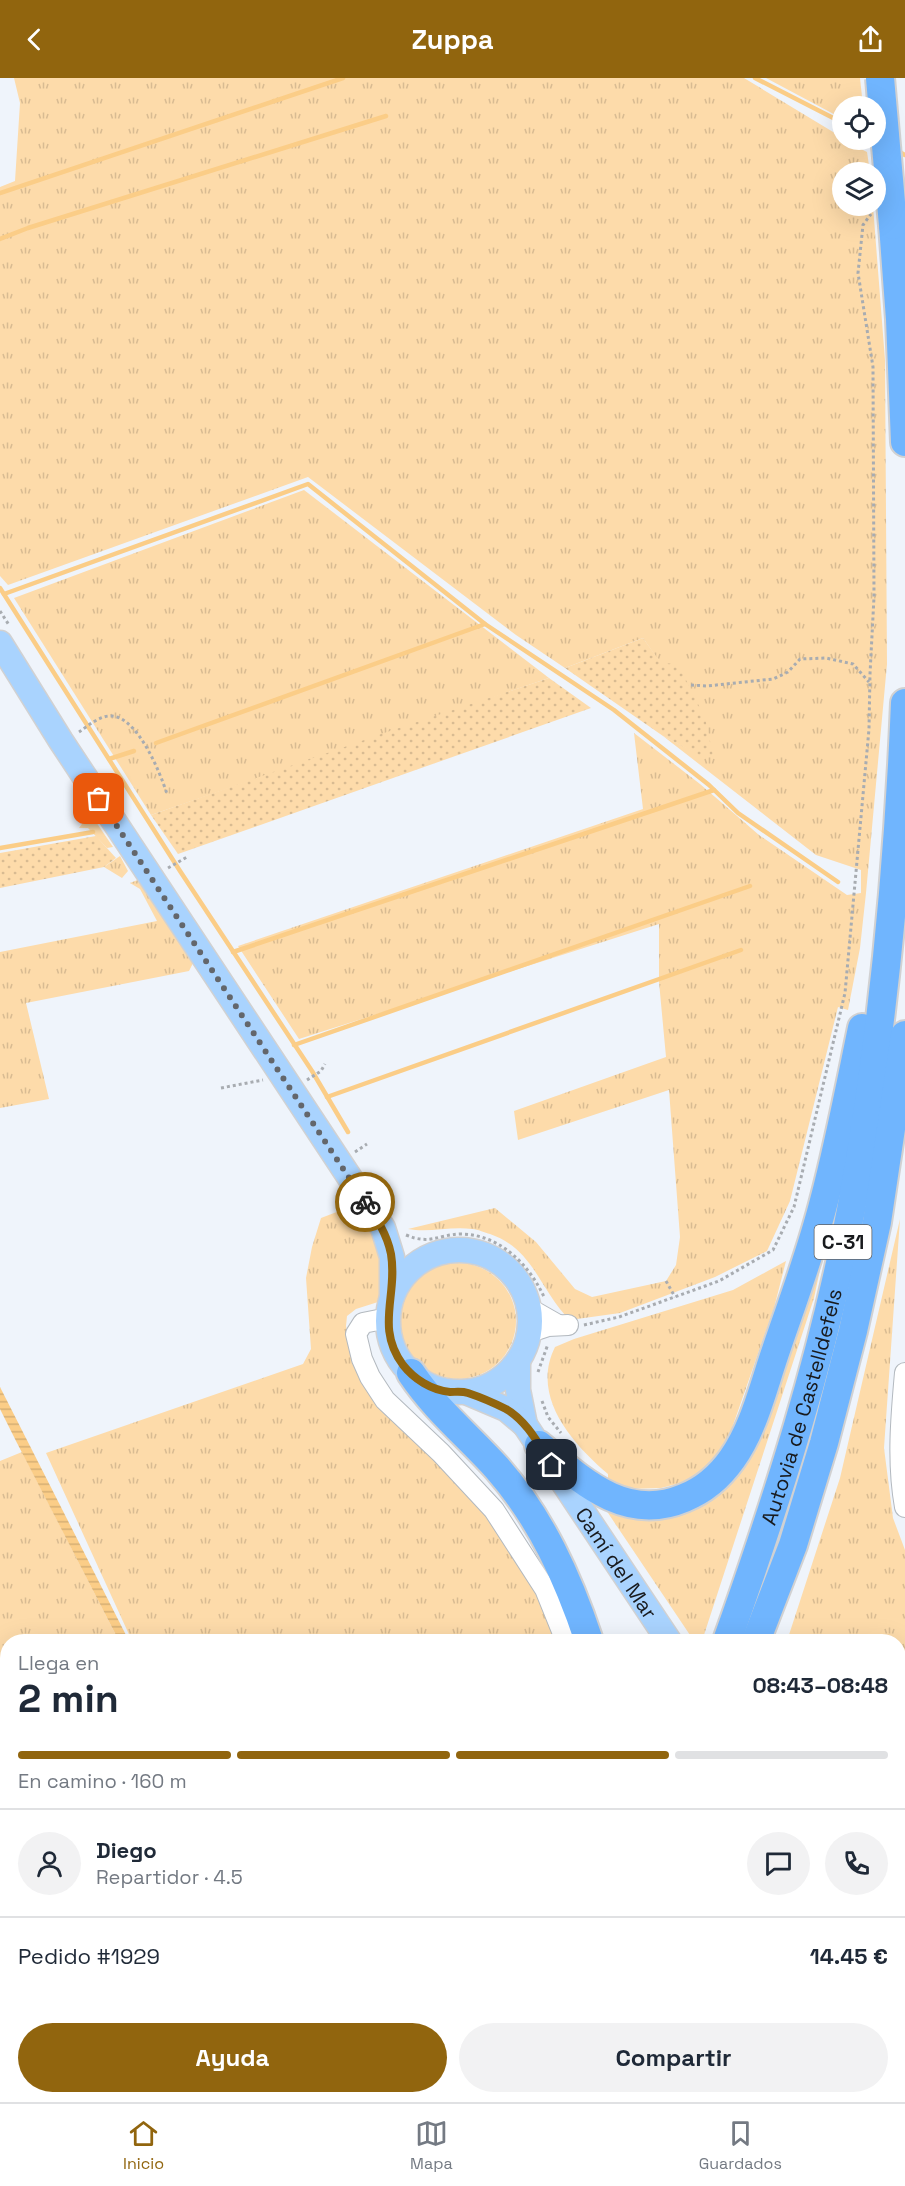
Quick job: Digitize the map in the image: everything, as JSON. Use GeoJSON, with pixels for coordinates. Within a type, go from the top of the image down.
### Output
{"type":"FeatureCollection","features":[{"type":"Feature","properties":{"kind":"highway"},"geometry":{"type":"LineString","coordinates":[[880,78],[900,319],[905,442]]}},
{"type":"Feature","properties":{"kind":"highway","name":"Autovia de Castelldefels"},"geometry":{"type":"LineString","coordinates":[[729,1634],[763,1539],[795,1436],[825,1322],[850,1213],[880,1027],[899,830],[905,703]]}},
{"type":"Feature","properties":{"kind":"highway"},"geometry":{"type":"LineString","coordinates":[[532,1435],[594,1488],[610,1497],[637,1505],[670,1502],[695,1493],[720,1474],[733,1458],[751,1422],[823,1204],[856,1059],[880,920],[899,830]]}},
{"type":"Feature","properties":{"kind":"highway","name":"Autovia de Castelldefels"},"geometry":{"type":"LineString","coordinates":[[759,1634],[793,1545],[824,1443],[853,1331],[877,1222],[905,1035]]}},
{"type":"Feature","properties":{"kind":"highway"},"geometry":{"type":"LineString","coordinates":[[411,1373],[437,1408],[499,1470],[526,1507],[557,1558],[575,1599],[587,1634]]}},
{"type":"Feature","properties":{"kind":"main road"},"geometry":{"type":"LineString","coordinates":[[0,643],[61,741],[383,1228],[392,1257],[390,1307],[389,1332],[395,1352],[411,1373],[436,1389],[466,1392],[490,1387],[509,1373],[523,1355],[530,1321],[526,1298],[518,1281],[506,1267],[494,1259],[471,1251],[439,1252],[412,1266],[390,1307]]}},
{"type":"Feature","properties":{"kind":"main road"},"geometry":{"type":"LineString","coordinates":[[383,1228],[409,1246],[439,1252]]}},
{"type":"Feature","properties":{"kind":"main road","name":"Camí del Mar"},"geometry":{"type":"LineString","coordinates":[[518,1362],[518,1390],[532,1435]]}},
{"type":"Feature","properties":{"kind":"main road","name":"Camí del Mar"},"geometry":{"type":"LineString","coordinates":[[466,1392],[506,1409],[532,1435],[664,1634]]}},
{"type":"Feature","properties":{"kind":"street"},"geometry":{"type":"LineString","coordinates":[[390,1307],[363,1323],[356,1334],[362,1359],[370,1377],[385,1400],[494,1510],[545,1589],[563,1634]]}},
{"type":"Feature","properties":{"kind":"street"},"geometry":{"type":"LineString","coordinates":[[530,1321],[541,1328],[563,1324]]}},
{"type":"Feature","properties":{"kind":"street"},"geometry":{"type":"LineString","coordinates":[[905,1373],[901,1470],[905,1508]]}},
{"type":"Feature","properties":{"kind":"path"},"geometry":{"type":"LineString","coordinates":[[563,1324],[589,1324],[619,1317],[719,1281],[773,1250],[794,1207],[845,993],[868,741],[874,597],[873,367],[858,273]]}},
{"type":"Feature","properties":{"kind":"path"},"geometry":{"type":"LineString","coordinates":[[691,685],[707,686],[773,680],[788,672],[800,659],[826,658],[853,664],[870,684]]}},
{"type":"Feature","properties":{"kind":"path"},"geometry":{"type":"LineString","coordinates":[[83,729],[94,721],[111,716],[124,720],[137,732],[160,774],[167,794]]}},
{"type":"Feature","properties":{"kind":"path"},"geometry":{"type":"LineString","coordinates":[[174,865],[186,857]]}},
{"type":"Feature","properties":{"kind":"path"},"geometry":{"type":"LineString","coordinates":[[309,1079],[320,1072],[326,1064]]}},
{"type":"Feature","properties":{"kind":"path"},"geometry":{"type":"LineString","coordinates":[[221,1088],[257,1082],[277,1070]]}},
{"type":"Feature","properties":{"kind":"path"},"geometry":{"type":"LineString","coordinates":[[666,1281],[675,1297]]}},
{"type":"Feature","properties":{"kind":"green space"},"geometry":{"type":"Polygon","coordinates":[[[14,78],[744,78],[832,131],[832,150],[867,152],[868,162],[832,162],[832,216],[874,216],[885,360],[887,664],[860,948],[848,1010],[838,1007],[790,1201],[767,1251],[715,1277],[620,1313],[570,1320],[527,1260],[505,1241],[474,1229],[408,1229],[495,1208],[536,1242],[575,1289],[592,1297],[666,1281],[676,1265],[680,1237],[669,1090],[518,1140],[514,1111],[666,1057],[659,982],[659,924],[299,1039],[238,946],[643,809],[634,733],[700,784],[759,835],[847,895],[861,893],[861,870],[816,855],[663,736],[703,756],[661,664],[643,638],[565,668],[516,635],[308,477],[8,585],[0,576],[0,187],[15,181],[20,103],[14,78]]]}},
{"type":"Feature","properties":{"kind":"green space"},"geometry":{"type":"Polygon","coordinates":[[[766,78],[860,78],[862,96],[832,96],[832,113],[766,78]]]}},
{"type":"Feature","properties":{"kind":"green space"},"geometry":{"type":"Polygon","coordinates":[[[304,490],[549,678],[151,815],[14,598],[304,490]]]}},
{"type":"Feature","properties":{"kind":"green space"},"geometry":{"type":"Polygon","coordinates":[[[643,638],[661,663],[678,664],[705,718],[713,755],[703,757],[663,736],[565,668],[643,638]]]}},
{"type":"Feature","properties":{"kind":"green space"},"geometry":{"type":"Polygon","coordinates":[[[549,678],[591,708],[178,854],[151,815],[387,732],[549,678]]]}},
{"type":"Feature","properties":{"kind":"green space"},"geometry":{"type":"Polygon","coordinates":[[[87,817],[94,819],[113,847],[107,848],[88,828],[79,828],[87,817]]]}},
{"type":"Feature","properties":{"kind":"green space"},"geometry":{"type":"Polygon","coordinates":[[[96,836],[116,858],[104,867],[0,888],[0,853],[96,836]]]}},
{"type":"Feature","properties":{"kind":"green space"},"geometry":{"type":"Polygon","coordinates":[[[120,856],[128,871],[122,878],[104,867],[120,856]]]}},
{"type":"Feature","properties":{"kind":"green space"},"geometry":{"type":"Polygon","coordinates":[[[140,879],[194,961],[189,971],[26,1003],[49,1099],[0,1108],[0,952],[157,921],[140,889],[130,883],[140,879]]]}},
{"type":"Feature","properties":{"kind":"green space"},"geometry":{"type":"Polygon","coordinates":[[[847,1143],[814,1298],[704,1634],[689,1634],[604,1507],[712,1495],[847,1143]]]}},
{"type":"Feature","properties":{"kind":"green space"},"geometry":{"type":"Polygon","coordinates":[[[355,1205],[381,1245],[383,1280],[378,1302],[356,1309],[347,1316],[346,1326],[354,1362],[429,1455],[470,1496],[516,1552],[539,1589],[554,1634],[129,1634],[46,1453],[303,1364],[311,1349],[306,1278],[321,1218],[355,1205]]]}},
{"type":"Feature","properties":{"kind":"green space"},"geometry":{"type":"Polygon","coordinates":[[[900,1219],[884,1448],[893,1518],[905,1550],[905,1634],[789,1634],[840,1478],[900,1219]]]}},
{"type":"Feature","properties":{"kind":"green space"},"geometry":{"type":"Polygon","coordinates":[[[786,1261],[774,1308],[724,1451],[693,1480],[661,1488],[629,1489],[608,1484],[608,1474],[581,1449],[569,1434],[552,1401],[548,1384],[549,1366],[555,1347],[574,1339],[733,1290],[786,1261]]]}},
{"type":"Feature","properties":{"kind":"green space"},"geometry":{"type":"Polygon","coordinates":[[[458,1263],[480,1267],[499,1280],[512,1299],[516,1321],[512,1343],[499,1362],[480,1375],[458,1379],[436,1375],[417,1362],[404,1343],[400,1321],[404,1299],[417,1280],[436,1267],[458,1263]]]}},
{"type":"Feature","properties":{"kind":"green space"},"geometry":{"type":"Polygon","coordinates":[[[22,1452],[115,1634],[0,1634],[0,1461],[22,1452]]]}},
{"type":"Feature","properties":{"kind":"shaded area"},"geometry":{"type":"Polygon","coordinates":[[[0,1387],[125,1634],[115,1634],[0,1409],[0,1387]]]}},
{"type":"Feature","properties":{"kind":"waterway"},"geometry":{"type":"LineString","coordinates":[[0,193],[343,78]]}},
{"type":"Feature","properties":{"kind":"waterway"},"geometry":{"type":"LineString","coordinates":[[755,78],[832,117]]}},
{"type":"Feature","properties":{"kind":"waterway"},"geometry":{"type":"LineString","coordinates":[[0,239],[28,228],[386,116]]}},
{"type":"Feature","properties":{"kind":"waterway"},"geometry":{"type":"LineString","coordinates":[[896,150],[905,155]]}},
{"type":"Feature","properties":{"kind":"waterway"},"geometry":{"type":"LineString","coordinates":[[4,594],[308,484],[485,624],[614,710],[709,785],[738,813],[838,882]]}},
{"type":"Feature","properties":{"kind":"waterway"},"geometry":{"type":"LineString","coordinates":[[0,588],[180,871],[312,1071],[348,1132]]}},
{"type":"Feature","properties":{"kind":"waterway"},"geometry":{"type":"LineString","coordinates":[[156,743],[485,624]]}},
{"type":"Feature","properties":{"kind":"waterway"},"geometry":{"type":"LineString","coordinates":[[109,759],[134,751]]}},
{"type":"Feature","properties":{"kind":"waterway"},"geometry":{"type":"LineString","coordinates":[[233,952],[714,790]]}},
{"type":"Feature","properties":{"kind":"waterway"},"geometry":{"type":"LineString","coordinates":[[0,848],[93,832]]}},
{"type":"Feature","properties":{"kind":"waterway"},"geometry":{"type":"LineString","coordinates":[[294,1045],[750,886]]}},
{"type":"Feature","properties":{"kind":"waterway"},"geometry":{"type":"LineString","coordinates":[[327,1097],[741,950]]}},
{"type":"Feature","properties":{"kind":"way so far"},"geometry":{"type":"LineString","coordinates":[[99,799],[365,1202]]}},
{"type":"Feature","properties":{"kind":"route"},"geometry":{"type":"LineString","coordinates":[[365,1202],[383,1228],[392,1257],[389,1332],[395,1352],[402,1363],[418,1379],[436,1389],[466,1392],[506,1409],[525,1425],[552,1465]]}}]}
